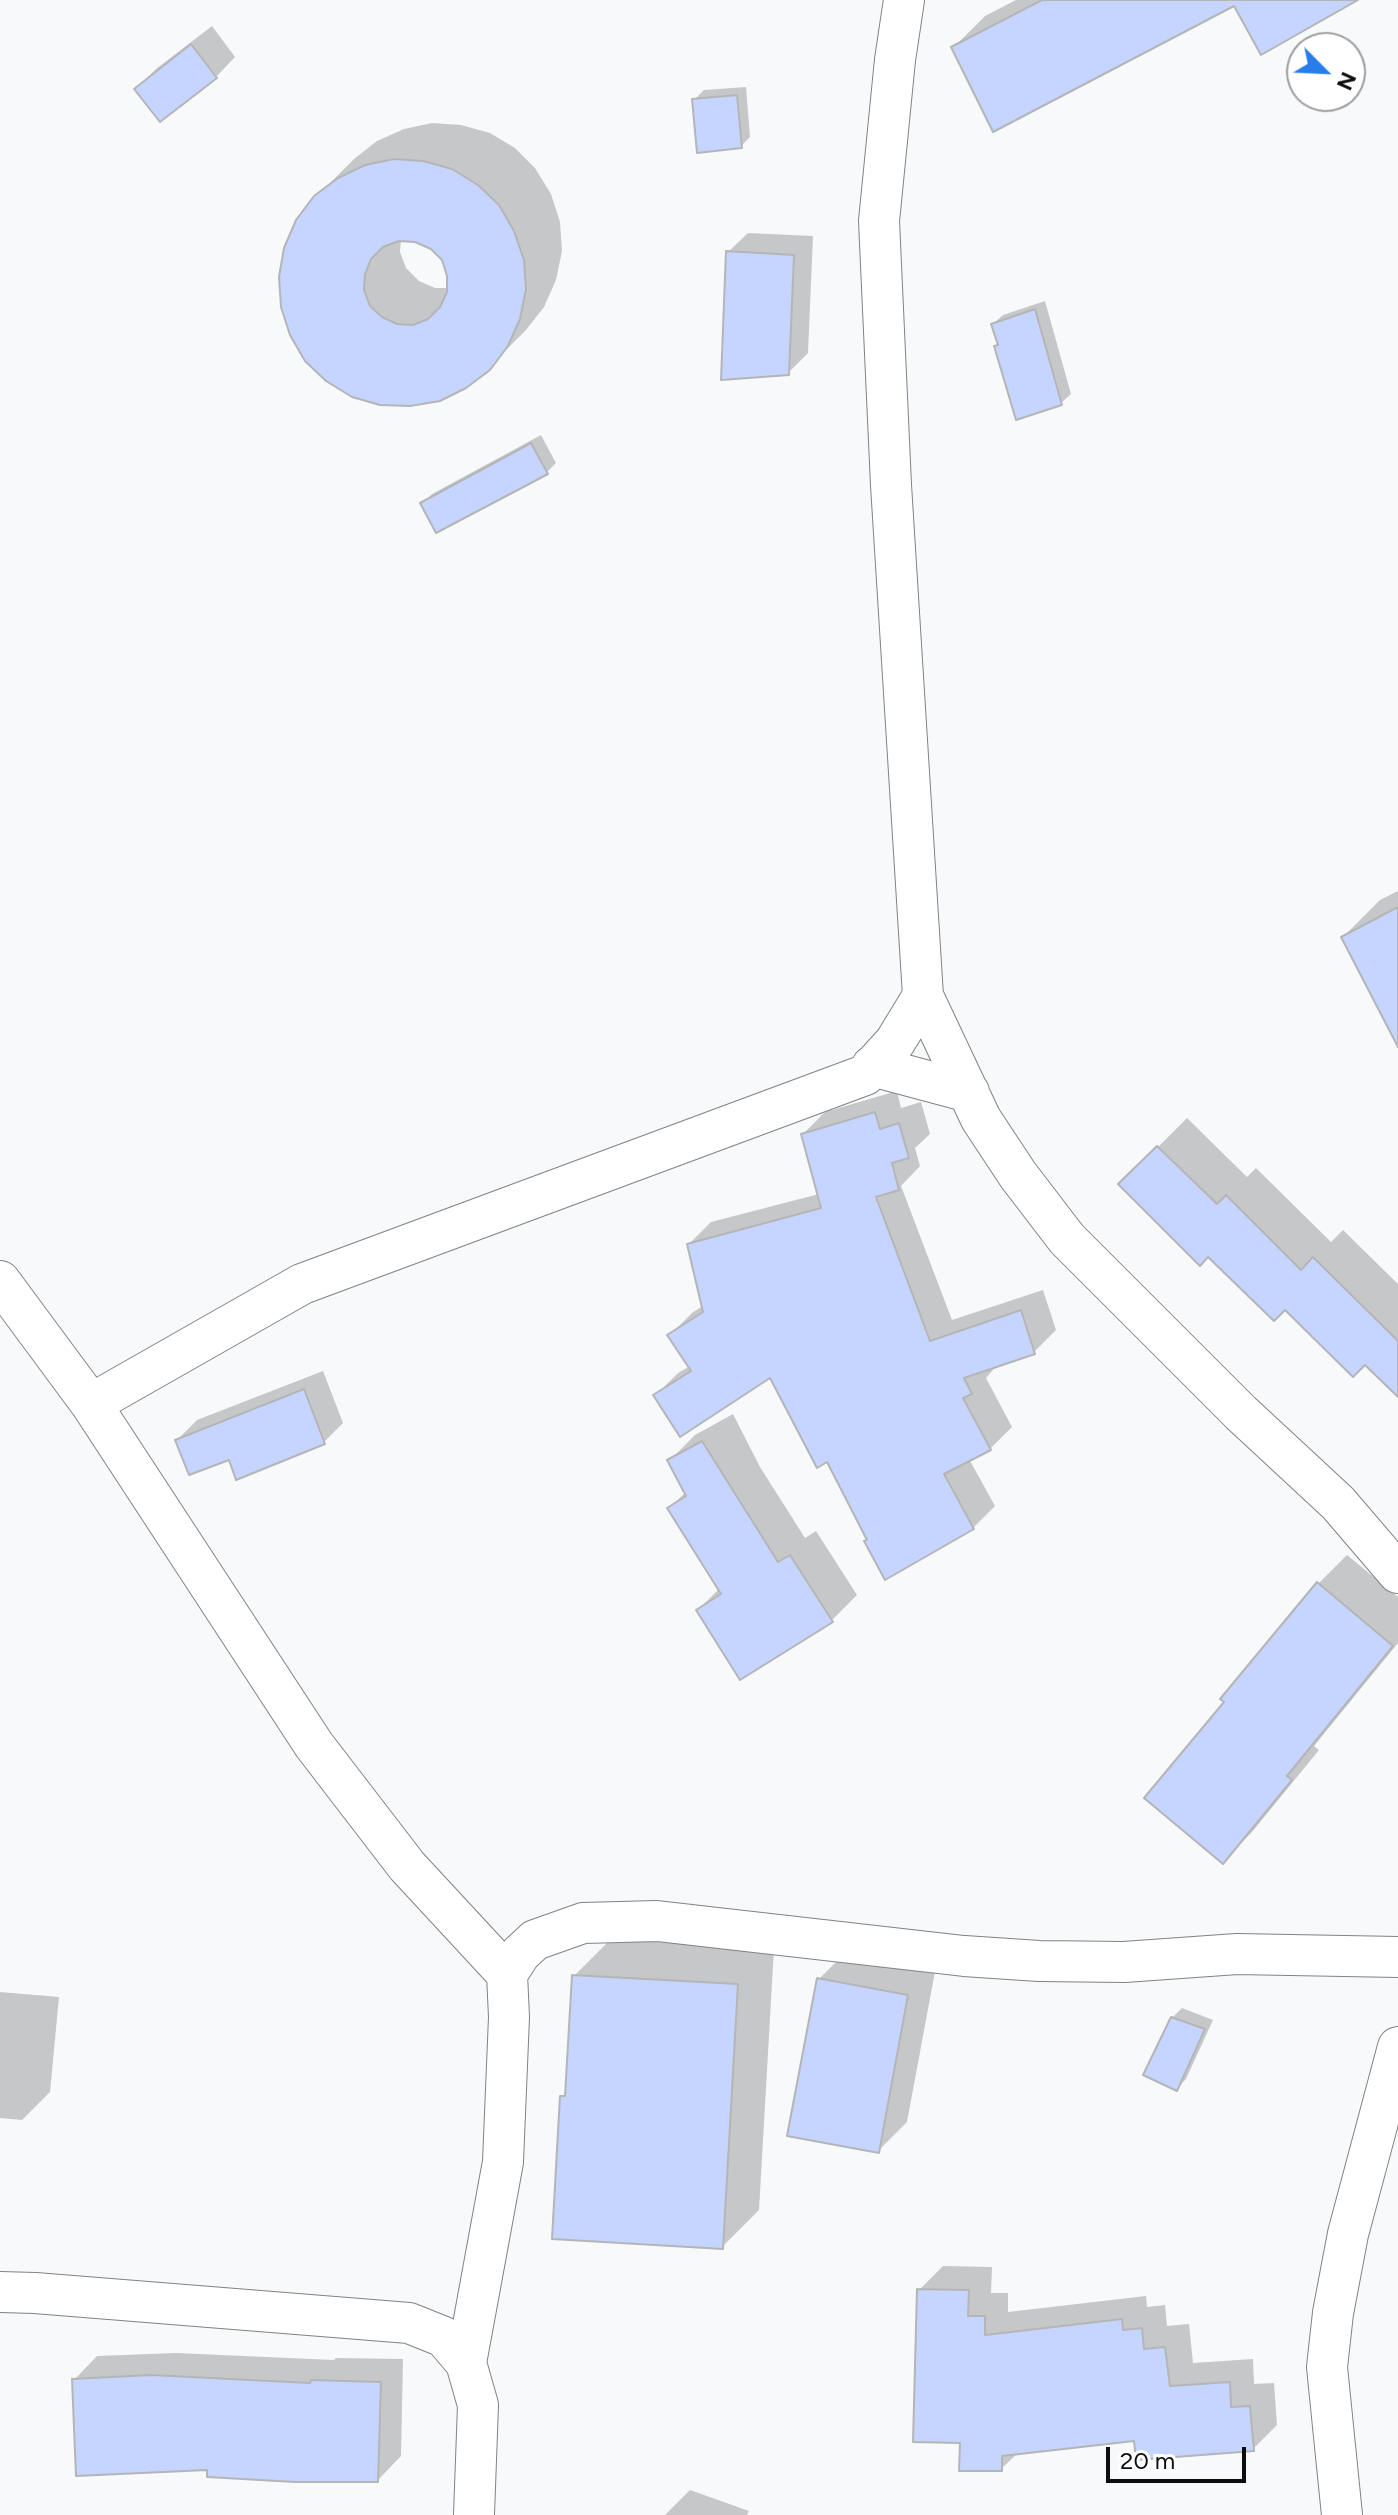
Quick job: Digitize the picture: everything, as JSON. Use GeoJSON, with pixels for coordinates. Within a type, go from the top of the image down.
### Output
{"type":"FeatureCollection","features":[{"type":"Feature","properties":{"kind":"street"},"geometry":{"type":"LineString","coordinates":[[904,0],[879,221],[891,485],[923,996],[981,1119],[1018,1175],[1067,1239],[1241,1413],[1338,1503],[1398,1573]]}},
{"type":"Feature","properties":{"kind":"street"},"geometry":{"type":"LineString","coordinates":[[91,1404],[302,1284],[865,1075],[895,1042],[923,996]]}},
{"type":"Feature","properties":{"kind":"street"},"geometry":{"type":"LineString","coordinates":[[872,1066],[969,1092]]}},
{"type":"Feature","properties":{"kind":"street"},"geometry":{"type":"LineString","coordinates":[[0,1281],[91,1404],[314,1745],[407,1866],[507,1974]]}},
{"type":"Feature","properties":{"kind":"street"},"geometry":{"type":"LineString","coordinates":[[466,2363],[503,2162],[509,2017],[507,1974],[520,1954],[535,1940],[583,1923],[657,1921],[964,1956],[1039,1961],[1124,1962],[1237,1954],[1398,1957]]}},
{"type":"Feature","properties":{"kind":"street"},"geometry":{"type":"LineString","coordinates":[[1342,2515],[1327,2367],[1333,2313],[1348,2234],[1398,2047]]}},
{"type":"Feature","properties":{"kind":"street"},"geometry":{"type":"LineString","coordinates":[[0,2292],[409,2323],[444,2337],[466,2363],[478,2405],[474,2515]]}},
{"type":"Feature","properties":{"kind":"building"},"geometry":{"type":"Polygon","coordinates":[[[1042,0],[1358,0],[1302,32],[1286,32],[1286,41],[1261,55],[1234,6],[993,132],[951,47],[1042,0]]]}},
{"type":"Feature","properties":{"kind":"building"},"geometry":{"type":"Polygon","coordinates":[[[191,44],[217,78],[160,122],[134,89],[191,44]]]}},
{"type":"Feature","properties":{"kind":"building"},"geometry":{"type":"Polygon","coordinates":[[[737,95],[742,148],[697,153],[692,99],[737,95]]]}},
{"type":"Feature","properties":{"kind":"building"},"geometry":{"type":"Polygon","coordinates":[[[394,159],[423,161],[452,169],[478,185],[499,205],[514,231],[524,260],[526,289],[520,319],[508,346],[490,370],[466,388],[440,401],[410,406],[380,405],[352,397],[326,381],[305,361],[290,335],[281,307],[279,277],[284,248],[296,220],[314,196],[338,178],[365,165],[394,159]],[[399,241],[383,247],[371,259],[365,274],[364,290],[370,306],[382,317],[397,324],[413,325],[428,319],[440,307],[447,292],[447,276],[442,260],[431,249],[415,242],[399,241]]]}},
{"type":"Feature","properties":{"kind":"building"},"geometry":{"type":"Polygon","coordinates":[[[726,251],[794,255],[789,375],[721,380],[726,251]]]}},
{"type":"Feature","properties":{"kind":"building"},"geometry":{"type":"Polygon","coordinates":[[[1035,309],[1062,405],[1016,420],[994,346],[998,345],[991,324],[1035,309]]]}},
{"type":"Feature","properties":{"kind":"building"},"geometry":{"type":"Polygon","coordinates":[[[531,443],[548,474],[436,533],[420,503],[531,443]]]}},
{"type":"Feature","properties":{"kind":"building"},"geometry":{"type":"Polygon","coordinates":[[[1398,907],[1398,1047],[1341,937],[1398,907]]]}},
{"type":"Feature","properties":{"kind":"building"},"geometry":{"type":"Polygon","coordinates":[[[875,1112],[880,1129],[899,1123],[909,1158],[892,1163],[899,1190],[876,1197],[930,1341],[1021,1310],[1035,1354],[964,1378],[972,1394],[963,1398],[991,1450],[944,1474],[974,1529],[885,1580],[827,1462],[817,1468],[770,1378],[680,1437],[653,1395],[691,1371],[667,1335],[703,1312],[687,1244],[821,1208],[801,1134],[875,1112]]]}},
{"type":"Feature","properties":{"kind":"building"},"geometry":{"type":"Polygon","coordinates":[[[1157,1146],[1217,1204],[1226,1195],[1301,1270],[1313,1257],[1398,1341],[1398,1397],[1365,1365],[1353,1377],[1285,1310],[1274,1321],[1208,1257],[1200,1266],[1118,1184],[1157,1146]]]}},
{"type":"Feature","properties":{"kind":"building"},"geometry":{"type":"Polygon","coordinates":[[[304,1389],[325,1444],[236,1480],[229,1460],[189,1475],[175,1440],[304,1389]]]}},
{"type":"Feature","properties":{"kind":"building"},"geometry":{"type":"Polygon","coordinates":[[[702,1441],[778,1562],[790,1555],[833,1622],[740,1680],[696,1610],[721,1594],[667,1508],[686,1496],[667,1460],[702,1441]]]}},
{"type":"Feature","properties":{"kind":"building"},"geometry":{"type":"Polygon","coordinates":[[[1317,1582],[1393,1646],[1287,1776],[1292,1780],[1223,1864],[1144,1798],[1224,1702],[1220,1699],[1317,1582]]]}},
{"type":"Feature","properties":{"kind":"building"},"geometry":{"type":"Polygon","coordinates":[[[572,1975],[738,1984],[723,2249],[552,2239],[560,2096],[565,2096],[572,1975]]]}},
{"type":"Feature","properties":{"kind":"building"},"geometry":{"type":"Polygon","coordinates":[[[817,1978],[908,1995],[879,2153],[787,2136],[817,1978]]]}},
{"type":"Feature","properties":{"kind":"building"},"geometry":{"type":"Polygon","coordinates":[[[1171,2017],[1205,2029],[1177,2091],[1143,2075],[1171,2017]]]}},
{"type":"Feature","properties":{"kind":"building"},"geometry":{"type":"Polygon","coordinates":[[[917,2289],[969,2290],[968,2316],[985,2316],[985,2335],[1122,2319],[1123,2330],[1142,2328],[1144,2349],[1165,2347],[1170,2386],[1230,2382],[1231,2407],[1250,2406],[1254,2451],[1136,2460],[1134,2441],[1002,2456],[1002,2471],[959,2471],[960,2443],[913,2442],[917,2289]]]}},
{"type":"Feature","properties":{"kind":"building"},"geometry":{"type":"Polygon","coordinates":[[[151,2375],[310,2383],[311,2380],[381,2382],[378,2482],[295,2482],[207,2477],[207,2470],[76,2476],[72,2379],[151,2375]]]}}]}
